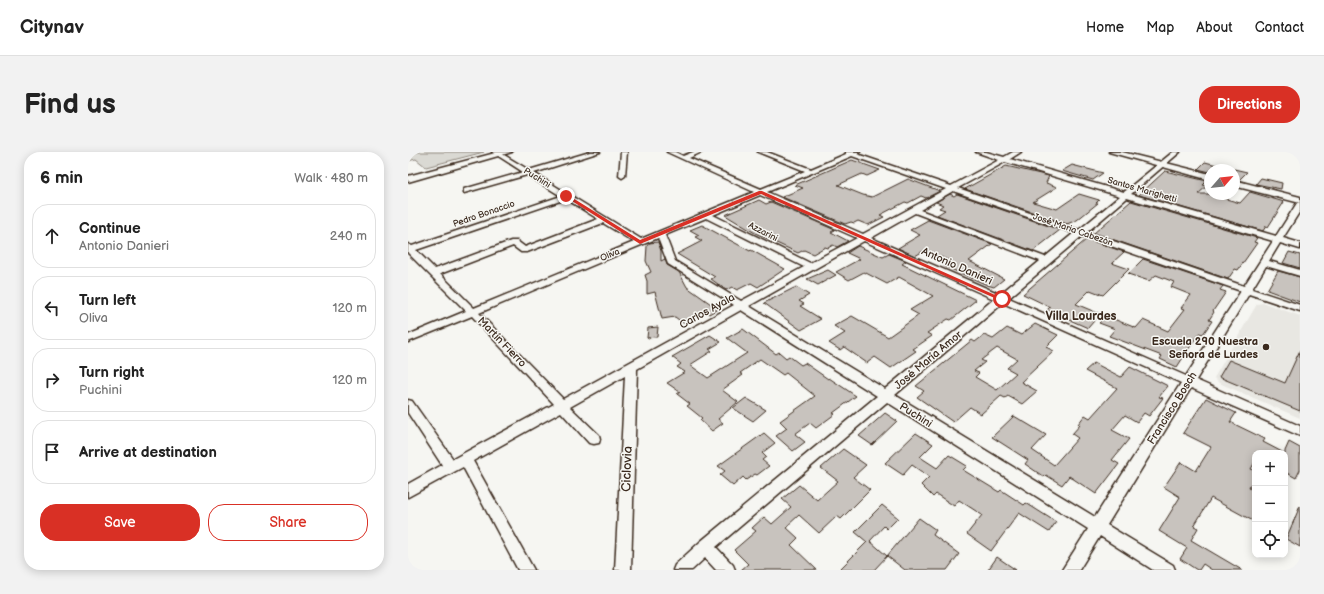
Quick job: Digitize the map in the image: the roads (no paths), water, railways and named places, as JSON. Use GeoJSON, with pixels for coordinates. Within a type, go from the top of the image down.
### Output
{"type":"FeatureCollection","features":[{"type":"Feature","properties":{"kind":"main road"},"geometry":{"type":"LineString","coordinates":[[408,174],[495,153],[508,152]]}},
{"type":"Feature","properties":{"kind":"main road"},"geometry":{"type":"LineString","coordinates":[[1113,152],[1204,175]]}},
{"type":"Feature","properties":{"kind":"main road"},"geometry":{"type":"LineString","coordinates":[[408,179],[495,153]]}},
{"type":"Feature","properties":{"kind":"main road"},"geometry":{"type":"LineString","coordinates":[[1240,185],[1300,200]]}},
{"type":"Feature","properties":{"kind":"street"},"geometry":{"type":"LineString","coordinates":[[467,191],[597,152]]}},
{"type":"Feature","properties":{"kind":"street"},"geometry":{"type":"LineString","coordinates":[[622,176],[624,152]]}},
{"type":"Feature","properties":{"kind":"street","name":"Antonio Danieri"},"geometry":{"type":"LineString","coordinates":[[670,152],[1300,431]]}},
{"type":"Feature","properties":{"kind":"street"},"geometry":{"type":"LineString","coordinates":[[682,158],[699,152]]}},
{"type":"Feature","properties":{"kind":"street"},"geometry":{"type":"LineString","coordinates":[[761,152],[811,171]]}},
{"type":"Feature","properties":{"kind":"street","name":"Santos Marighetti"},"geometry":{"type":"LineString","coordinates":[[979,152],[1300,246]]}},
{"type":"Feature","properties":{"kind":"street","name":"Carlos Ayala"},"geometry":{"type":"LineString","coordinates":[[408,491],[1018,152]]}},
{"type":"Feature","properties":{"kind":"street","name":"José María Amor"},"geometry":{"type":"LineString","coordinates":[[681,570],[705,547],[1177,152]]}},
{"type":"Feature","properties":{"kind":"street","name":"Puchini"},"geometry":{"type":"LineString","coordinates":[[495,153],[640,242]]}},
{"type":"Feature","properties":{"kind":"street","name":"Oliva"},"geometry":{"type":"LineString","coordinates":[[408,339],[852,153]]}},
{"type":"Feature","properties":{"kind":"street","name":"José Maria Cabezón"},"geometry":{"type":"LineString","coordinates":[[852,153],[952,189],[1300,308]]}},
{"type":"Feature","properties":{"kind":"street","name":"Pedro Bonaccio"},"geometry":{"type":"LineString","coordinates":[[409,249],[566,196]]}},
{"type":"Feature","properties":{"kind":"street","name":"Francisco Bosch"},"geometry":{"type":"LineString","coordinates":[[1070,570],[1300,205]]}},
{"type":"Feature","properties":{"kind":"street"},"geometry":{"type":"LineString","coordinates":[[914,210],[1047,261]]}},
{"type":"Feature","properties":{"kind":"street","name":"Azzarini"},"geometry":{"type":"LineString","coordinates":[[707,215],[811,267]]}},
{"type":"Feature","properties":{"kind":"street"},"geometry":{"type":"LineString","coordinates":[[434,273],[514,244],[524,250],[603,220]]}},
{"type":"Feature","properties":{"kind":"street","name":"Puchini"},"geometry":{"type":"LineString","coordinates":[[660,234],[671,262],[1167,570]]}},
{"type":"Feature","properties":{"kind":"street","name":"Martín Fierro"},"geometry":{"type":"LineString","coordinates":[[409,249],[473,312],[594,439]]}},
{"type":"Feature","properties":{"kind":"street"},"geometry":{"type":"LineString","coordinates":[[1264,262],[1300,273]]}},
{"type":"Feature","properties":{"kind":"street","name":"Ciclovia"},"geometry":{"type":"LineString","coordinates":[[623,570],[631,367]]}},
{"type":"Feature","properties":{"kind":"street"},"geometry":{"type":"LineString","coordinates":[[408,404],[451,467]]}},
{"type":"Feature","properties":{"kind":"street"},"geometry":{"type":"LineString","coordinates":[[465,459],[526,570]]}},
{"type":"Feature","properties":{"kind":"street"},"geometry":{"type":"LineString","coordinates":[[705,547],[727,570]]}},
{"type":"Feature","properties":{"kind":"place","name":"Escuela 290 Nuestra Señora de Lurdes"},"geometry":{"type":"Point","coordinates":[1266,347]}},
{"type":"Feature","properties":{"kind":"district","name":"Villa Lourdes"},"geometry":{"type":"Point","coordinates":[1081,316]}}]}
